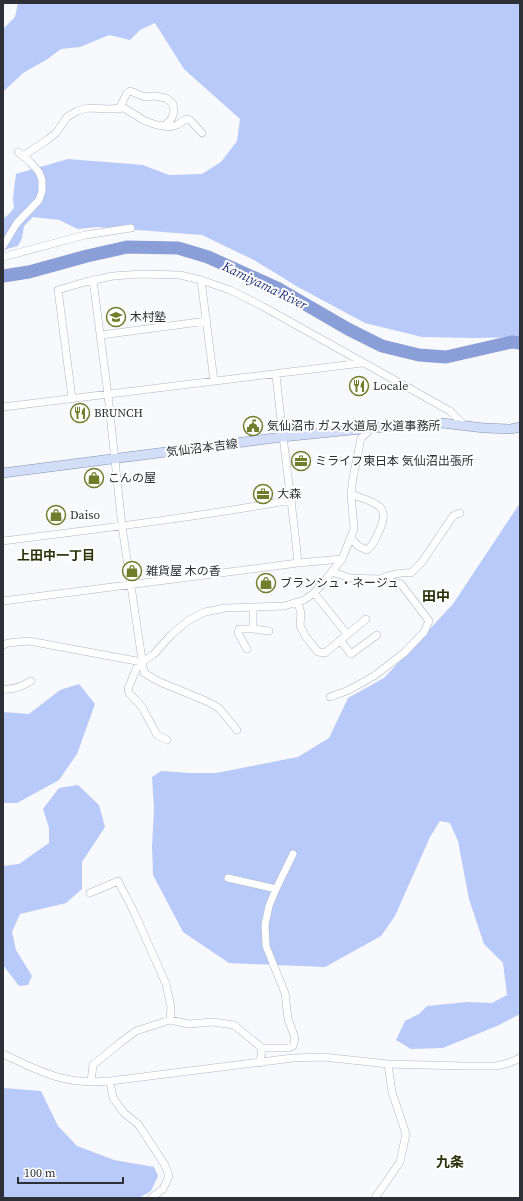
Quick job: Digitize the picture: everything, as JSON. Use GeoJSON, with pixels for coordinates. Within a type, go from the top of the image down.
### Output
{"type":"FeatureCollection","features":[{"type":"Feature","properties":{"kind":"main road","name":"気仙沼本吉線"},"geometry":{"type":"LineString","coordinates":[[3,472],[282,437],[372,428],[442,423],[484,428],[511,429],[520,427]]}},
{"type":"Feature","properties":{"kind":"street"},"geometry":{"type":"LineString","coordinates":[[119,109],[127,93],[130,91],[145,97],[154,96],[166,98],[173,104],[174,111],[172,118],[165,126]]}},
{"type":"Feature","properties":{"kind":"street"},"geometry":{"type":"LineString","coordinates":[[3,246],[17,223],[40,200],[42,191],[42,180],[39,172],[20,154],[47,140],[56,133],[67,117],[77,111],[88,108],[108,110],[124,108],[145,122],[157,125],[177,125],[186,120],[190,120],[202,133]]}},
{"type":"Feature","properties":{"kind":"street"},"geometry":{"type":"LineString","coordinates":[[3,257],[85,235],[131,228]]}},
{"type":"Feature","properties":{"kind":"street"},"geometry":{"type":"LineString","coordinates":[[72,398],[58,290],[113,276],[141,274],[180,275],[201,280],[230,290],[262,306],[450,411],[464,425]]}},
{"type":"Feature","properties":{"kind":"street"},"geometry":{"type":"LineString","coordinates":[[93,280],[101,334],[114,459],[140,662],[144,673],[160,682],[219,708],[237,730]]}},
{"type":"Feature","properties":{"kind":"street"},"geometry":{"type":"LineString","coordinates":[[201,280],[214,381]]}},
{"type":"Feature","properties":{"kind":"street"},"geometry":{"type":"LineString","coordinates":[[101,334],[207,321]]}},
{"type":"Feature","properties":{"kind":"street"},"geometry":{"type":"LineString","coordinates":[[3,407],[363,363]]}},
{"type":"Feature","properties":{"kind":"street"},"geometry":{"type":"LineString","coordinates":[[276,374],[282,437],[292,500],[298,563]]}},
{"type":"Feature","properties":{"kind":"street"},"geometry":{"type":"LineString","coordinates":[[167,740],[157,734],[142,707],[129,693],[128,689],[140,662],[153,655],[172,634],[188,620],[205,612],[225,608],[284,606],[298,602],[314,593],[342,559],[351,538],[354,529],[350,494],[361,438],[372,428]]}},
{"type":"Feature","properties":{"kind":"street"},"geometry":{"type":"LineString","coordinates":[[350,494],[379,506],[384,512],[383,521],[372,547],[367,550],[358,546],[351,538]]}},
{"type":"Feature","properties":{"kind":"street"},"geometry":{"type":"LineString","coordinates":[[3,541],[122,526],[292,500]]}},
{"type":"Feature","properties":{"kind":"street"},"geometry":{"type":"LineString","coordinates":[[379,579],[390,575],[411,573],[422,562],[453,516],[460,513]]}},
{"type":"Feature","properties":{"kind":"street"},"geometry":{"type":"LineString","coordinates":[[3,601],[298,563],[342,559]]}},
{"type":"Feature","properties":{"kind":"street"},"geometry":{"type":"LineString","coordinates":[[330,697],[349,690],[374,676],[404,653],[424,632],[429,621],[401,584],[379,579],[350,578],[332,572]]}},
{"type":"Feature","properties":{"kind":"street"},"geometry":{"type":"LineString","coordinates":[[314,593],[347,634]]}},
{"type":"Feature","properties":{"kind":"street"},"geometry":{"type":"LineString","coordinates":[[298,602],[301,613],[300,626],[306,637],[318,652],[325,652],[366,619]]}},
{"type":"Feature","properties":{"kind":"street"},"geometry":{"type":"LineString","coordinates":[[252,629],[254,607]]}},
{"type":"Feature","properties":{"kind":"street"},"geometry":{"type":"LineString","coordinates":[[247,649],[238,633],[239,629],[269,631]]}},
{"type":"Feature","properties":{"kind":"street"},"geometry":{"type":"LineString","coordinates":[[340,640],[351,654],[377,635]]}},
{"type":"Feature","properties":{"kind":"street"},"geometry":{"type":"LineString","coordinates":[[3,645],[8,643],[29,641],[140,662]]}},
{"type":"Feature","properties":{"kind":"street"},"geometry":{"type":"LineString","coordinates":[[3,689],[8,690],[24,686],[31,681]]}},
{"type":"Feature","properties":{"kind":"street"},"geometry":{"type":"LineString","coordinates":[[91,1082],[93,1066],[121,1042],[136,1031],[170,1020],[189,1024],[212,1022],[234,1025],[262,1048],[288,1048],[293,1046],[295,1038],[288,1019],[285,993],[266,946],[265,925],[269,906],[293,854]]}},
{"type":"Feature","properties":{"kind":"street"},"geometry":{"type":"LineString","coordinates":[[228,878],[276,889]]}},
{"type":"Feature","properties":{"kind":"street"},"geometry":{"type":"LineString","coordinates":[[90,893],[118,881],[134,912],[166,984],[171,1007],[170,1020]]}},
{"type":"Feature","properties":{"kind":"street"},"geometry":{"type":"LineString","coordinates":[[260,1063],[262,1048]]}},
{"type":"Feature","properties":{"kind":"street"},"geometry":{"type":"LineString","coordinates":[[3,1054],[45,1074],[75,1081],[91,1082],[110,1081],[293,1058],[323,1057],[388,1064],[496,1066],[509,1064],[520,1058]]}},
{"type":"Feature","properties":{"kind":"street"},"geometry":{"type":"LineString","coordinates":[[374,1198],[400,1162],[406,1134],[392,1092],[388,1064]]}},
{"type":"Feature","properties":{"kind":"street"},"geometry":{"type":"LineString","coordinates":[[110,1081],[113,1098],[124,1113],[138,1124],[165,1165],[169,1176],[163,1189],[151,1198]]}},
{"type":"Feature","properties":{"kind":"shaded area"},"geometry":{"type":"Polygon","coordinates":[[[18,3],[520,3],[520,337],[422,337],[365,323],[298,287],[254,260],[202,235],[98,227],[78,229],[59,220],[33,217],[24,226],[22,238],[18,246],[3,250],[3,219],[14,208],[13,198],[16,174],[68,159],[143,165],[169,175],[202,174],[221,162],[237,141],[240,119],[184,69],[155,23],[140,30],[130,40],[109,35],[80,47],[61,49],[46,60],[23,73],[3,92],[3,29],[15,17],[18,3]]]}},
{"type":"Feature","properties":{"kind":"shaded area"},"geometry":{"type":"Polygon","coordinates":[[[520,503],[520,1014],[499,1025],[443,1048],[411,1049],[396,1040],[405,1021],[419,1014],[427,1006],[467,1002],[492,1003],[507,995],[503,963],[484,944],[469,899],[458,841],[450,823],[440,821],[430,837],[395,916],[381,936],[325,967],[229,963],[183,932],[153,875],[152,846],[154,809],[152,777],[161,771],[216,773],[298,757],[329,738],[348,698],[384,678],[453,604],[520,503]]]}},
{"type":"Feature","properties":{"kind":"shaded area"},"geometry":{"type":"Polygon","coordinates":[[[79,684],[95,704],[77,754],[59,780],[17,803],[3,803],[3,712],[29,714],[60,690],[79,684]]]}},
{"type":"Feature","properties":{"kind":"shaded area"},"geometry":{"type":"Polygon","coordinates":[[[78,785],[99,805],[105,827],[82,862],[82,889],[66,903],[20,914],[12,932],[16,950],[32,976],[28,985],[19,986],[3,965],[3,866],[19,864],[49,843],[49,828],[43,809],[59,788],[78,785]]]}},
{"type":"Feature","properties":{"kind":"shaded area"},"geometry":{"type":"Polygon","coordinates":[[[3,1088],[41,1091],[58,1126],[77,1146],[114,1160],[154,1167],[158,1176],[151,1191],[139,1198],[3,1198],[3,1088]]]}},
{"type":"Feature","properties":{"kind":"waterway","name":"Kamiyama River"},"geometry":{"type":"LineString","coordinates":[[3,276],[29,272],[127,247],[178,248],[208,257],[279,289],[348,329],[382,346],[419,355],[446,357],[512,342],[520,343]]}},
{"type":"Feature","properties":{"kind":"place","name":"木村塾"},"geometry":{"type":"Point","coordinates":[116,317]}},
{"type":"Feature","properties":{"kind":"place","name":"Locale"},"geometry":{"type":"Point","coordinates":[359,386]}},
{"type":"Feature","properties":{"kind":"place","name":"BRUNCH"},"geometry":{"type":"Point","coordinates":[80,413]}},
{"type":"Feature","properties":{"kind":"place","name":"気仙沼市 ガス水道局 水道事務所"},"geometry":{"type":"Point","coordinates":[253,426]}},
{"type":"Feature","properties":{"kind":"place","name":"ミライフ東日本 気仙沼出張所"},"geometry":{"type":"Point","coordinates":[301,461]}},
{"type":"Feature","properties":{"kind":"place","name":"こんの屋"},"geometry":{"type":"Point","coordinates":[94,478]}},
{"type":"Feature","properties":{"kind":"place","name":"大森"},"geometry":{"type":"Point","coordinates":[263,494]}},
{"type":"Feature","properties":{"kind":"place","name":"Daiso"},"geometry":{"type":"Point","coordinates":[56,515]}},
{"type":"Feature","properties":{"kind":"place","name":"雑貨屋 木の香"},"geometry":{"type":"Point","coordinates":[132,571]}},
{"type":"Feature","properties":{"kind":"place","name":"ブランシュ・ネージュ"},"geometry":{"type":"Point","coordinates":[266,583]}},
{"type":"Feature","properties":{"kind":"district","name":"上田中一丁目"},"geometry":{"type":"Point","coordinates":[56,555]}},
{"type":"Feature","properties":{"kind":"district","name":"田中"},"geometry":{"type":"Point","coordinates":[436,596]}},
{"type":"Feature","properties":{"kind":"district","name":"九条"},"geometry":{"type":"Point","coordinates":[450,1162]}}]}
